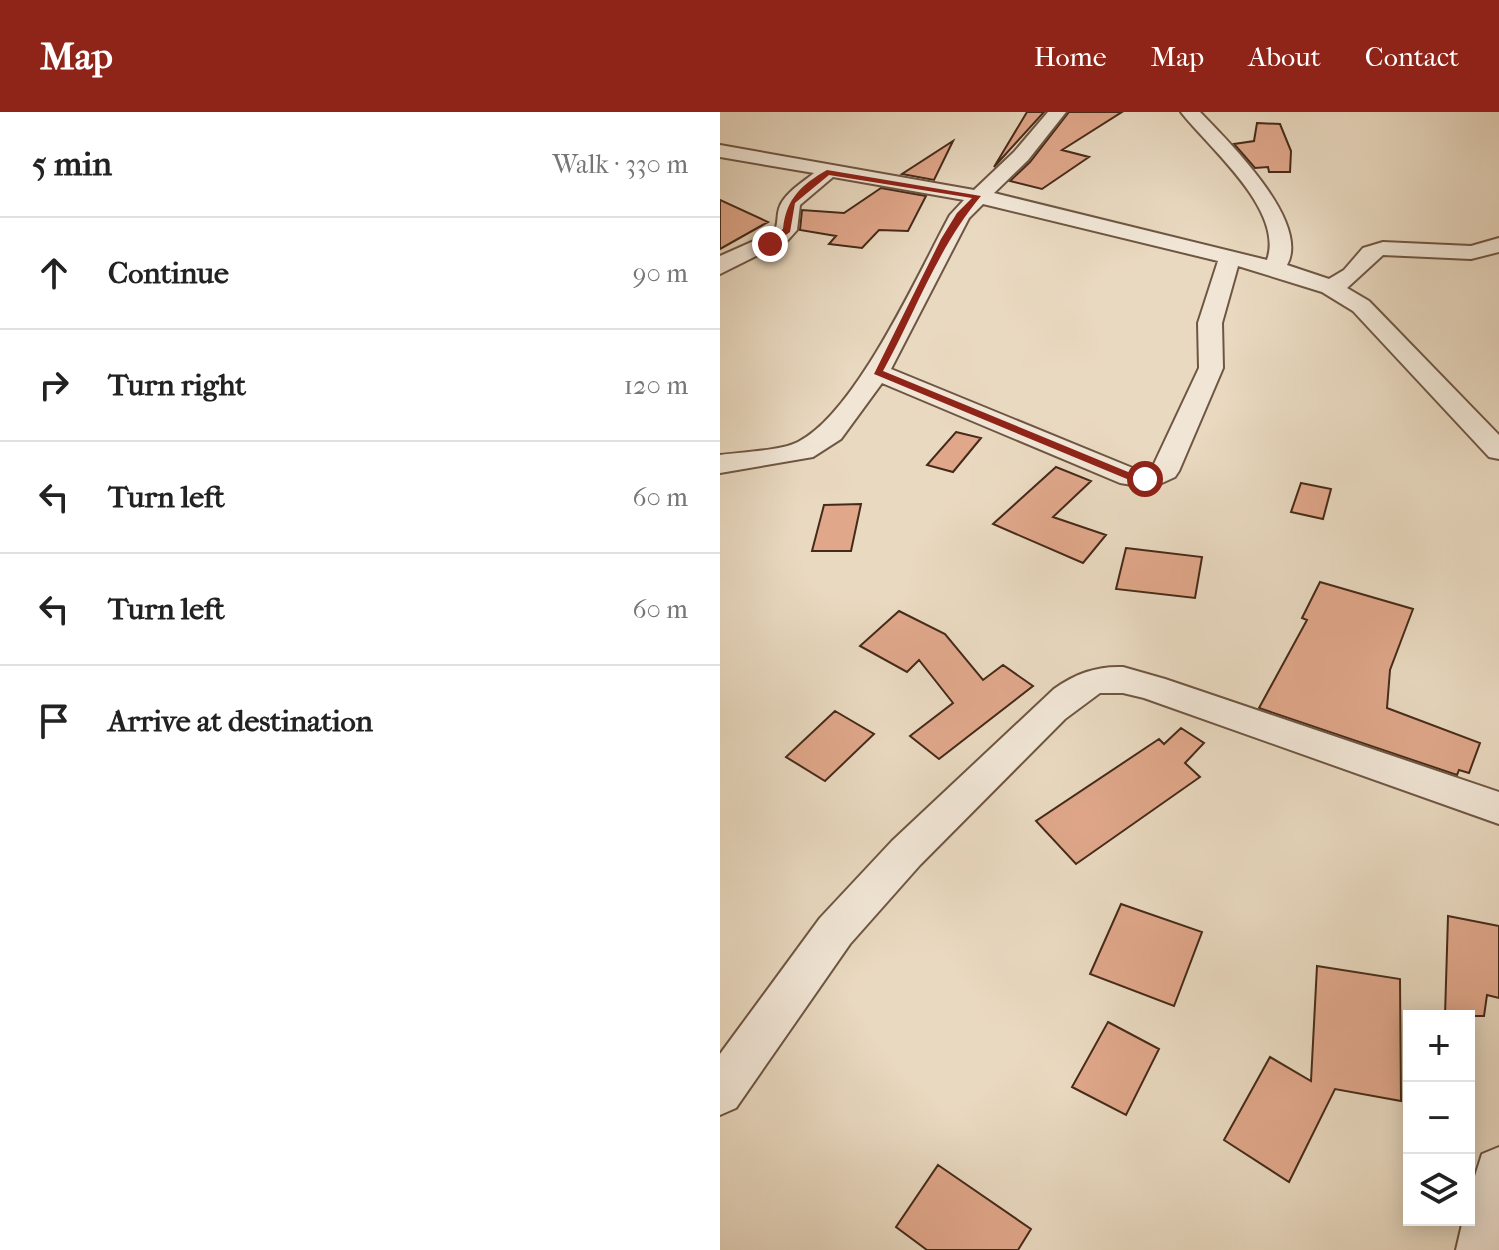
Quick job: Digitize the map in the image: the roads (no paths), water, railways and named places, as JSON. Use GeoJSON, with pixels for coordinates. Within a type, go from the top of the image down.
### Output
{"type":"FeatureCollection","features":[{"type":"Feature","properties":{"kind":"street"},"geometry":{"type":"LineString","coordinates":[[720,464],[787,455],[813,446],[832,433],[877,372],[960,215],[1021,156],[1057,112]]}},
{"type":"Feature","properties":{"kind":"street"},"geometry":{"type":"LineString","coordinates":[[1190,112],[1238,162],[1258,191],[1281,242],[1279,261],[1271,267]]}},
{"type":"Feature","properties":{"kind":"street"},"geometry":{"type":"LineString","coordinates":[[720,151],[977,196],[1271,267],[1330,287],[1361,306],[1499,451]]}},
{"type":"Feature","properties":{"kind":"street"},"geometry":{"type":"LineString","coordinates":[[720,267],[730,259],[781,236],[790,223],[789,207],[792,202],[827,172]]}},
{"type":"Feature","properties":{"kind":"street"},"geometry":{"type":"LineString","coordinates":[[1330,287],[1350,277],[1366,255],[1383,248],[1469,253],[1488,251],[1499,244]]}},
{"type":"Feature","properties":{"kind":"street"},"geometry":{"type":"LineString","coordinates":[[877,372],[1130,477],[1151,479],[1165,471],[1211,368],[1210,323],[1230,257]]}},
{"type":"Feature","properties":{"kind":"street"},"geometry":{"type":"LineString","coordinates":[[720,1092],[845,920],[906,853],[1053,709],[1076,687],[1095,680],[1132,682],[1153,688],[1499,808]]}},
{"type":"Feature","properties":{"kind":"street"},"geometry":{"type":"LineString","coordinates":[[1481,1250],[1499,1171]]}}]}
